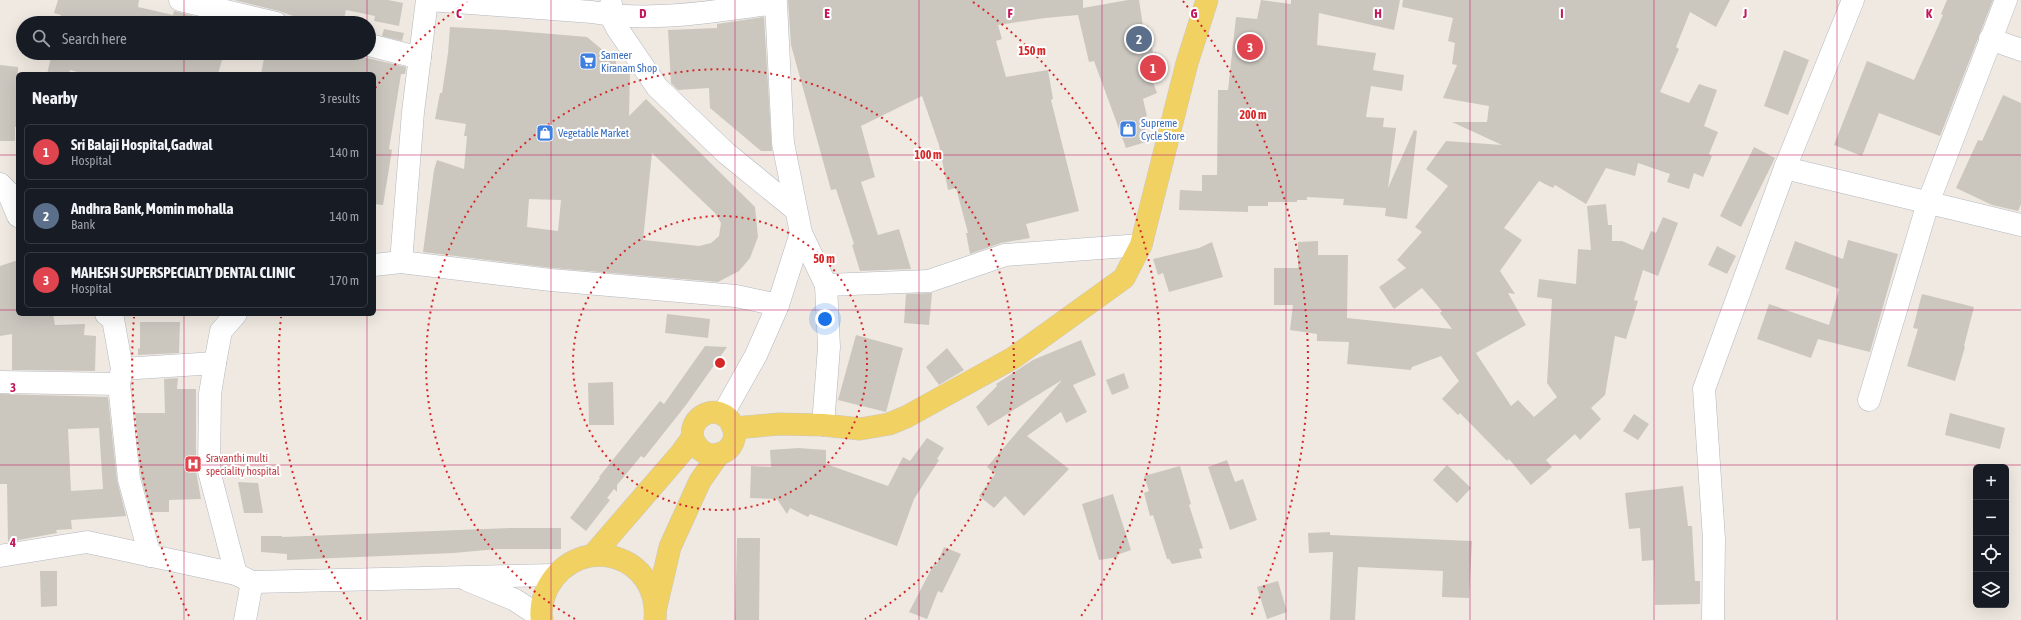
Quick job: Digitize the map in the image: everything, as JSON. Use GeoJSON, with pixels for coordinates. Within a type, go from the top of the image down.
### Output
{"type":"FeatureCollection","features":[{"type":"Feature","properties":{"kind":"main road"},"geometry":{"type":"LineString","coordinates":[[728,421],[823,425],[860,429],[889,424],[906,417],[1013,358],[1124,278],[1140,245],[1187,63],[1206,0]]}},
{"type":"Feature","properties":{"kind":"main road"},"geometry":{"type":"LineString","coordinates":[[593,555],[682,452],[692,436],[695,422],[701,416],[715,412],[728,421],[735,436],[732,444],[727,450],[719,454],[712,455],[699,449],[692,436]]}},
{"type":"Feature","properties":{"kind":"main road"},"geometry":{"type":"LineString","coordinates":[[656,613],[670,547],[700,481],[719,454]]}},
{"type":"Feature","properties":{"kind":"main road"},"geometry":{"type":"LineString","coordinates":[[542,619],[544,595],[555,575],[572,561],[593,555],[615,557],[635,567],[650,585],[656,613]]}},
{"type":"Feature","properties":{"kind":"street"},"geometry":{"type":"LineString","coordinates":[[180,0],[247,16]]}},
{"type":"Feature","properties":{"kind":"street"},"geometry":{"type":"LineString","coordinates":[[401,262],[413,112],[428,0],[592,12],[611,8],[665,17],[776,2],[783,142],[801,233],[826,285],[829,347],[823,425]]}},
{"type":"Feature","properties":{"kind":"street"},"geometry":{"type":"LineString","coordinates":[[1713,620],[1714,539],[1704,389],[1785,168],[1853,0]]}},
{"type":"Feature","properties":{"kind":"street"},"geometry":{"type":"LineString","coordinates":[[1869,400],[1928,203],[2006,0]]}},
{"type":"Feature","properties":{"kind":"street"},"geometry":{"type":"LineString","coordinates":[[611,8],[617,28],[657,87],[726,153],[796,210]]}},
{"type":"Feature","properties":{"kind":"street"},"geometry":{"type":"LineString","coordinates":[[1990,39],[2021,50]]}},
{"type":"Feature","properties":{"kind":"street"},"geometry":{"type":"LineString","coordinates":[[376,47],[420,58]]}},
{"type":"Feature","properties":{"kind":"street"},"geometry":{"type":"LineString","coordinates":[[1785,168],[2021,225]]}},
{"type":"Feature","properties":{"kind":"street"},"geometry":{"type":"LineString","coordinates":[[0,184],[8,192],[16,211]]}},
{"type":"Feature","properties":{"kind":"street"},"geometry":{"type":"LineString","coordinates":[[728,421],[778,305],[801,233]]}},
{"type":"Feature","properties":{"kind":"street"},"geometry":{"type":"LineString","coordinates":[[826,285],[929,281],[1005,255],[1140,245]]}},
{"type":"Feature","properties":{"kind":"street"},"geometry":{"type":"LineString","coordinates":[[376,265],[401,262],[552,280],[736,296],[778,305]]}},
{"type":"Feature","properties":{"kind":"street"},"geometry":{"type":"LineString","coordinates":[[109,316],[113,319],[121,376],[129,479],[150,556]]}},
{"type":"Feature","properties":{"kind":"street"},"geometry":{"type":"LineString","coordinates":[[234,316],[221,331],[210,394],[210,471],[244,578],[245,620]]}},
{"type":"Feature","properties":{"kind":"street"},"geometry":{"type":"LineString","coordinates":[[0,382],[121,376],[215,363]]}},
{"type":"Feature","properties":{"kind":"street"},"geometry":{"type":"LineString","coordinates":[[0,556],[87,542],[244,578],[555,575]]}},
{"type":"Feature","properties":{"kind":"street"},"geometry":{"type":"LineString","coordinates":[[459,576],[515,600],[542,619]]}},
{"type":"Feature","properties":{"kind":"building"},"geometry":{"type":"Polygon","coordinates":[[[58,0],[139,0],[138,7],[173,15],[174,11],[194,16],[61,16],[54,13],[58,0]]]}},
{"type":"Feature","properties":{"kind":"building"},"geometry":{"type":"Polygon","coordinates":[[[234,0],[388,0],[403,3],[399,26],[376,21],[376,16],[346,10],[345,16],[293,16],[234,0]]]}},
{"type":"Feature","properties":{"kind":"building"},"geometry":{"type":"Polygon","coordinates":[[[788,0],[1083,0],[1083,8],[1128,0],[1139,0],[1143,26],[1148,26],[1153,53],[1156,52],[1163,72],[1151,76],[1157,93],[1143,99],[1147,116],[1142,118],[1149,141],[1126,148],[1094,61],[1089,62],[1078,15],[998,25],[1002,39],[996,41],[1006,77],[1048,70],[1053,99],[1051,100],[1079,211],[1026,224],[1030,238],[1001,243],[970,254],[966,233],[968,233],[956,188],[948,190],[939,145],[922,96],[861,126],[875,177],[861,182],[878,235],[899,229],[911,269],[860,271],[852,245],[854,244],[836,189],[831,190],[791,45],[788,0]]]}},
{"type":"Feature","properties":{"kind":"building"},"geometry":{"type":"Polygon","coordinates":[[[1261,0],[1291,4],[1291,0],[1400,0],[1394,30],[1319,13],[1317,45],[1376,53],[1373,70],[1404,75],[1402,91],[1371,86],[1366,117],[1384,118],[1383,127],[1396,128],[1388,188],[1414,130],[1417,131],[1407,219],[1385,216],[1386,208],[1343,205],[1344,199],[1307,197],[1307,200],[1297,200],[1297,202],[1268,202],[1268,206],[1248,206],[1248,212],[1179,210],[1180,190],[1202,191],[1202,175],[1217,175],[1218,90],[1228,90],[1236,17],[1257,19],[1261,0]]]}},
{"type":"Feature","properties":{"kind":"building"},"geometry":{"type":"Polygon","coordinates":[[[1403,0],[1730,0],[1716,27],[1690,12],[1676,47],[1679,49],[1660,92],[1689,103],[1699,84],[1717,90],[1704,126],[1718,132],[1709,154],[1712,156],[1703,177],[1694,173],[1689,189],[1667,182],[1670,174],[1638,163],[1635,176],[1606,168],[1586,204],[1555,185],[1553,188],[1539,181],[1504,228],[1522,240],[1500,271],[1515,294],[1508,293],[1526,325],[1476,353],[1511,406],[1518,400],[1534,417],[1557,397],[1547,383],[1552,299],[1537,297],[1539,279],[1576,284],[1578,249],[1591,250],[1587,206],[1606,204],[1608,225],[1612,225],[1612,241],[1622,241],[1643,250],[1651,231],[1656,233],[1663,217],[1678,223],[1658,276],[1643,270],[1634,300],[1638,301],[1626,339],[1615,336],[1605,395],[1591,408],[1601,419],[1580,440],[1575,434],[1546,460],[1552,467],[1531,485],[1509,459],[1507,461],[1460,413],[1458,415],[1442,399],[1459,381],[1441,356],[1412,367],[1411,370],[1347,364],[1349,342],[1317,341],[1317,334],[1290,330],[1293,305],[1274,305],[1274,268],[1298,268],[1298,242],[1318,241],[1318,255],[1348,255],[1347,318],[1452,329],[1440,313],[1442,311],[1422,288],[1394,309],[1379,287],[1406,268],[1397,260],[1422,232],[1415,227],[1448,186],[1426,169],[1446,141],[1502,145],[1452,122],[1487,122],[1489,106],[1443,98],[1457,65],[1452,64],[1455,43],[1448,41],[1453,18],[1402,7],[1403,0]]]}},
{"type":"Feature","properties":{"kind":"building"},"geometry":{"type":"Polygon","coordinates":[[[1947,0],[1993,0],[1940,136],[1879,113],[1862,156],[1834,145],[1867,61],[1914,80],[1943,15],[1941,14],[1947,0]]]}},
{"type":"Feature","properties":{"kind":"building"},"geometry":{"type":"Polygon","coordinates":[[[764,17],[772,151],[761,151],[710,108],[709,88],[678,90],[671,83],[668,30],[717,28],[717,24],[764,17]]]}},
{"type":"Feature","properties":{"kind":"building"},"geometry":{"type":"Polygon","coordinates":[[[450,27],[587,37],[605,52],[616,52],[616,72],[630,72],[629,116],[646,99],[755,207],[758,237],[750,258],[739,271],[718,282],[552,268],[423,252],[434,170],[437,160],[464,169],[467,136],[464,136],[466,124],[435,119],[440,93],[442,93],[450,27]],[[652,153],[643,240],[699,246],[711,243],[719,236],[721,223],[715,213],[652,153]],[[529,199],[527,227],[558,231],[561,200],[529,199]]]}},
{"type":"Feature","properties":{"kind":"building"},"geometry":{"type":"Polygon","coordinates":[[[384,29],[404,33],[402,41],[382,36],[384,29]]]}},
{"type":"Feature","properties":{"kind":"building"},"geometry":{"type":"Polygon","coordinates":[[[1784,50],[1809,60],[1788,115],[1764,106],[1784,50]]]}},
{"type":"Feature","properties":{"kind":"building"},"geometry":{"type":"Polygon","coordinates":[[[50,60],[222,60],[219,72],[78,72],[70,70],[70,72],[47,72],[50,60]]]}},
{"type":"Feature","properties":{"kind":"building"},"geometry":{"type":"Polygon","coordinates":[[[264,60],[376,60],[406,67],[405,74],[401,74],[389,149],[392,150],[383,205],[376,204],[376,72],[261,72],[264,60]]]}},
{"type":"Feature","properties":{"kind":"building"},"geometry":{"type":"Polygon","coordinates":[[[0,65],[18,67],[18,72],[16,72],[15,141],[0,141],[0,65]]]}},
{"type":"Feature","properties":{"kind":"building"},"geometry":{"type":"Polygon","coordinates":[[[2003,95],[2021,103],[2021,204],[2018,211],[1992,205],[1956,188],[1978,140],[1982,141],[2003,95]]]}},
{"type":"Feature","properties":{"kind":"building"},"geometry":{"type":"Polygon","coordinates":[[[1754,147],[1775,158],[1741,227],[1720,216],[1754,147]]]}},
{"type":"Feature","properties":{"kind":"building"},"geometry":{"type":"Polygon","coordinates":[[[1848,240],[1898,254],[1870,352],[1818,339],[1811,358],[1757,339],[1769,304],[1829,325],[1839,289],[1785,269],[1795,241],[1843,259],[1848,240]]]}},
{"type":"Feature","properties":{"kind":"building"},"geometry":{"type":"Polygon","coordinates":[[[1212,242],[1223,277],[1169,292],[1163,273],[1158,275],[1153,259],[1199,248],[1212,242]]]}},
{"type":"Feature","properties":{"kind":"building"},"geometry":{"type":"Polygon","coordinates":[[[1717,246],[1736,256],[1727,274],[1708,265],[1717,246]]]}},
{"type":"Feature","properties":{"kind":"building"},"geometry":{"type":"Polygon","coordinates":[[[16,261],[16,316],[53,316],[55,325],[85,324],[84,335],[96,336],[95,371],[12,370],[12,334],[0,336],[0,266],[16,261]]]}},
{"type":"Feature","properties":{"kind":"building"},"geometry":{"type":"Polygon","coordinates":[[[932,293],[929,325],[904,323],[906,294],[932,293]]]}},
{"type":"Feature","properties":{"kind":"building"},"geometry":{"type":"Polygon","coordinates":[[[1922,294],[1974,307],[1965,347],[1955,381],[1907,366],[1918,329],[1913,328],[1922,294]]]}},
{"type":"Feature","properties":{"kind":"building"},"geometry":{"type":"Polygon","coordinates":[[[667,314],[710,319],[708,338],[665,333],[667,314]]]}},
{"type":"Feature","properties":{"kind":"building"},"geometry":{"type":"Polygon","coordinates":[[[140,322],[180,322],[179,353],[138,355],[138,348],[140,349],[140,322]]]}},
{"type":"Feature","properties":{"kind":"building"},"geometry":{"type":"Polygon","coordinates":[[[856,335],[903,348],[886,412],[838,400],[856,335]]]}},
{"type":"Feature","properties":{"kind":"building"},"geometry":{"type":"Polygon","coordinates":[[[1081,340],[1096,375],[1073,385],[1087,412],[1066,423],[1061,412],[1027,436],[1069,469],[1024,516],[1005,496],[994,508],[979,496],[995,474],[987,467],[1062,380],[988,426],[976,407],[997,386],[996,384],[1033,360],[1081,340]]]}},
{"type":"Feature","properties":{"kind":"building"},"geometry":{"type":"Polygon","coordinates":[[[705,346],[727,347],[686,405],[644,458],[641,456],[617,485],[617,492],[614,489],[607,498],[610,500],[586,531],[570,518],[600,478],[599,477],[660,401],[664,404],[705,346]]]}},
{"type":"Feature","properties":{"kind":"building"},"geometry":{"type":"Polygon","coordinates":[[[947,348],[964,370],[939,385],[926,367],[947,348]]]}},
{"type":"Feature","properties":{"kind":"building"},"geometry":{"type":"Polygon","coordinates":[[[1124,373],[1129,388],[1112,395],[1106,380],[1124,373]]]}},
{"type":"Feature","properties":{"kind":"building"},"geometry":{"type":"Polygon","coordinates":[[[178,378],[177,389],[196,389],[196,471],[201,499],[169,500],[169,512],[151,512],[141,477],[135,413],[165,413],[164,379],[178,378]]]}},
{"type":"Feature","properties":{"kind":"building"},"geometry":{"type":"Polygon","coordinates":[[[613,382],[614,425],[589,425],[588,383],[613,382]]]}},
{"type":"Feature","properties":{"kind":"building"},"geometry":{"type":"Polygon","coordinates":[[[0,394],[108,397],[117,480],[126,516],[71,520],[72,529],[56,530],[57,533],[8,542],[7,484],[0,484],[0,394]],[[99,428],[68,429],[71,491],[103,489],[99,428]]]}},
{"type":"Feature","properties":{"kind":"building"},"geometry":{"type":"Polygon","coordinates":[[[1950,413],[2005,428],[2000,449],[1945,435],[1950,413]]]}},
{"type":"Feature","properties":{"kind":"building"},"geometry":{"type":"Polygon","coordinates":[[[1634,414],[1649,424],[1638,440],[1623,431],[1634,414]]]}},
{"type":"Feature","properties":{"kind":"building"},"geometry":{"type":"Polygon","coordinates":[[[927,438],[944,448],[937,459],[939,460],[914,499],[897,546],[810,514],[808,517],[790,508],[787,514],[777,499],[750,498],[751,466],[771,467],[770,450],[798,448],[826,450],[826,464],[888,486],[903,457],[910,461],[927,438]]]}},
{"type":"Feature","properties":{"kind":"building"},"geometry":{"type":"Polygon","coordinates":[[[1227,460],[1235,482],[1243,479],[1257,520],[1230,530],[1208,467],[1227,460]]]}},
{"type":"Feature","properties":{"kind":"building"},"geometry":{"type":"Polygon","coordinates":[[[1447,465],[1471,488],[1457,503],[1433,480],[1447,465]]]}},
{"type":"Feature","properties":{"kind":"building"},"geometry":{"type":"Polygon","coordinates":[[[1180,466],[1191,504],[1189,505],[1203,548],[1199,549],[1202,558],[1172,564],[1169,559],[1167,559],[1153,515],[1150,516],[1144,493],[1149,491],[1144,476],[1180,466]]]}},
{"type":"Feature","properties":{"kind":"building"},"geometry":{"type":"Polygon","coordinates":[[[238,482],[258,483],[263,513],[244,513],[238,482]]]}},
{"type":"Feature","properties":{"kind":"building"},"geometry":{"type":"Polygon","coordinates":[[[1683,486],[1688,526],[1692,526],[1695,581],[1700,581],[1700,604],[1655,605],[1654,560],[1642,561],[1640,528],[1629,529],[1625,493],[1683,486]]]}},
{"type":"Feature","properties":{"kind":"building"},"geometry":{"type":"Polygon","coordinates":[[[1113,494],[1131,550],[1117,555],[1118,557],[1099,560],[1082,504],[1113,494]]]}},
{"type":"Feature","properties":{"kind":"building"},"geometry":{"type":"Polygon","coordinates":[[[510,528],[561,528],[561,549],[497,549],[454,553],[287,560],[287,554],[261,552],[261,536],[282,537],[510,528]]]}},
{"type":"Feature","properties":{"kind":"building"},"geometry":{"type":"Polygon","coordinates":[[[1330,532],[1330,535],[1472,541],[1469,598],[1442,597],[1443,571],[1358,567],[1355,620],[1330,620],[1333,552],[1309,553],[1308,533],[1330,532]]]}},
{"type":"Feature","properties":{"kind":"building"},"geometry":{"type":"Polygon","coordinates":[[[737,538],[760,538],[759,620],[735,620],[737,538]]]}},
{"type":"Feature","properties":{"kind":"building"},"geometry":{"type":"Polygon","coordinates":[[[944,547],[961,554],[942,593],[938,591],[927,619],[909,612],[934,564],[936,566],[944,547]]]}},
{"type":"Feature","properties":{"kind":"building"},"geometry":{"type":"Polygon","coordinates":[[[40,571],[57,571],[57,606],[41,607],[40,571]]]}},
{"type":"Feature","properties":{"kind":"building"},"geometry":{"type":"Polygon","coordinates":[[[1278,581],[1287,612],[1267,619],[1257,587],[1278,581]]]}},
{"type":"Feature","properties":{"kind":"place","name":"Andhra Bank, Momin mohalla"},"geometry":{"type":"Point","coordinates":[1139,39]}},
{"type":"Feature","properties":{"kind":"place","name":"MAHESH SUPERSPECIALTY DENTAL CLINIC"},"geometry":{"type":"Point","coordinates":[1250,47]}},
{"type":"Feature","properties":{"kind":"place","name":"Sameer Kiranam Shop"},"geometry":{"type":"Point","coordinates":[588,61]}},
{"type":"Feature","properties":{"kind":"place","name":"Sri Balaji Hospital,Gadwal"},"geometry":{"type":"Point","coordinates":[1153,68]}},
{"type":"Feature","properties":{"kind":"place","name":"Supreme Cycle Store"},"geometry":{"type":"Point","coordinates":[1128,129]}},
{"type":"Feature","properties":{"kind":"place","name":"Vegetable Market"},"geometry":{"type":"Point","coordinates":[545,133]}},
{"type":"Feature","properties":{"kind":"place","name":"Sravanthi multi speciality hospital"},"geometry":{"type":"Point","coordinates":[193,464]}}]}
